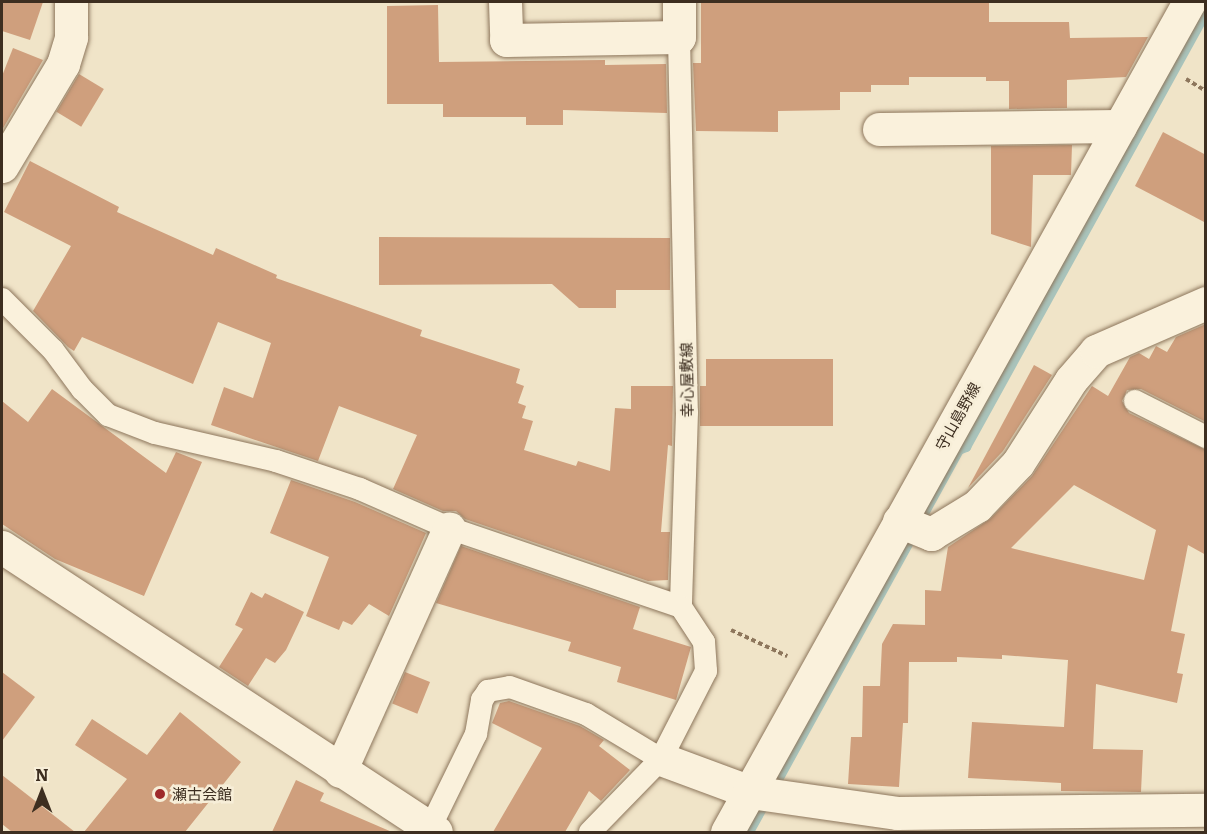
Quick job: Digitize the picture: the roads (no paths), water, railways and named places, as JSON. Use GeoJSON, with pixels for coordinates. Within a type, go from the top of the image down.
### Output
{"type":"FeatureCollection","features":[{"type":"Feature","properties":{"kind":"street"},"geometry":{"type":"LineString","coordinates":[[2,166],[63,64],[71,37],[71,2]]}},
{"type":"Feature","properties":{"kind":"street"},"geometry":{"type":"LineString","coordinates":[[506,2],[506,40],[679,37]]}},
{"type":"Feature","properties":{"kind":"street","name":"幸心屋敷線"},"geometry":{"type":"LineString","coordinates":[[679,2],[679,37]]}},
{"type":"Feature","properties":{"kind":"street","name":"守山島野線"},"geometry":{"type":"LineString","coordinates":[[727,832],[1189,2]]}},
{"type":"Feature","properties":{"kind":"street"},"geometry":{"type":"LineString","coordinates":[[879,129],[1119,126]]}},
{"type":"Feature","properties":{"kind":"street"},"geometry":{"type":"LineString","coordinates":[[899,521],[931,534],[977,506],[1018,463],[1071,380],[1096,351],[1206,303]]}},
{"type":"Feature","properties":{"kind":"street"},"geometry":{"type":"LineString","coordinates":[[340,771],[449,528]]}},
{"type":"Feature","properties":{"kind":"street"},"geometry":{"type":"LineString","coordinates":[[2,547],[433,830]]}},
{"type":"Feature","properties":{"kind":"street"},"geometry":{"type":"LineString","coordinates":[[661,759],[750,792],[897,813],[1206,810]]}},
{"type":"Feature","properties":{"kind":"lane","name":"幸心屋敷線"},"geometry":{"type":"LineString","coordinates":[[679,37],[687,412],[685,573],[681,607]]}},
{"type":"Feature","properties":{"kind":"lane"},"geometry":{"type":"LineString","coordinates":[[2,299],[54,350],[82,389],[108,415],[155,433],[276,460],[360,489],[449,528],[681,607],[704,642],[706,671],[661,759],[590,832]]}},
{"type":"Feature","properties":{"kind":"lane"},"geometry":{"type":"LineString","coordinates":[[1135,401],[1206,437]]}},
{"type":"Feature","properties":{"kind":"lane"},"geometry":{"type":"LineString","coordinates":[[433,830],[476,734],[482,700],[488,691],[510,687],[586,714],[661,759]]}},
{"type":"Feature","properties":{"kind":"waterway"},"geometry":{"type":"LineString","coordinates":[[921,519],[959,450],[966,447],[1206,12]]}},
{"type":"Feature","properties":{"kind":"waterway"},"geometry":{"type":"LineString","coordinates":[[775,785],[910,540]]}},
{"type":"Feature","properties":{"kind":"waterway"},"geometry":{"type":"LineString","coordinates":[[749,832],[761,810]]}},
{"type":"Feature","properties":{"kind":"place","name":"瀬古会館"},"geometry":{"type":"Point","coordinates":[160,794]}}]}
